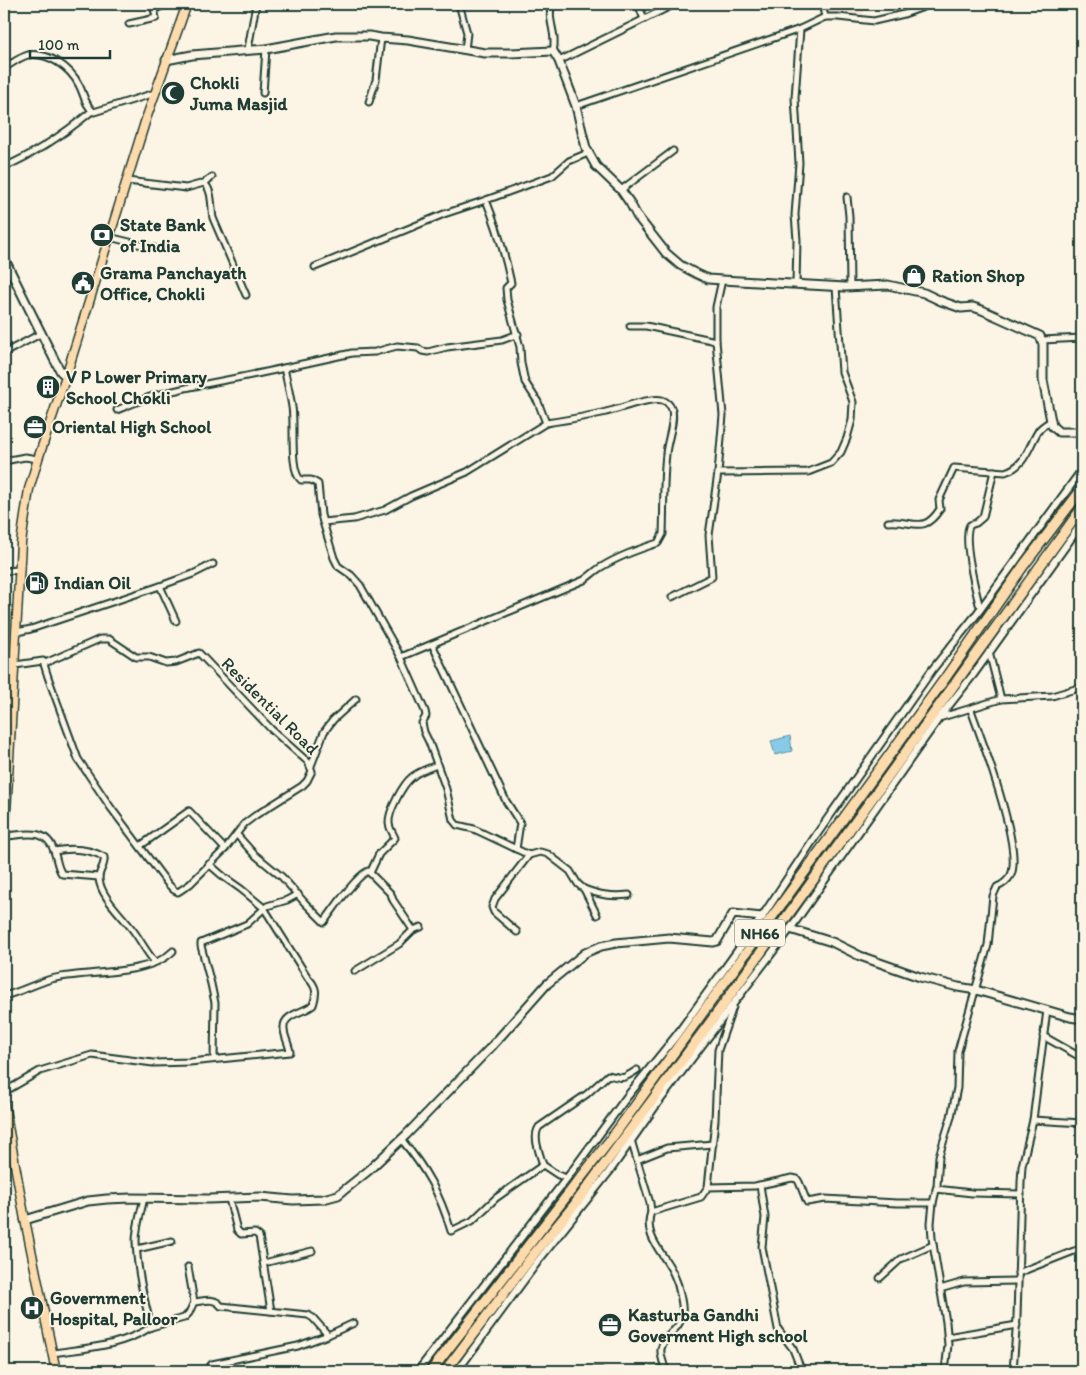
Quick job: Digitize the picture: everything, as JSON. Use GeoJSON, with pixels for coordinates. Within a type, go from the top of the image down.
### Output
{"type":"FeatureCollection","features":[{"type":"Feature","properties":{"kind":"highway","name":"NH66"},"geometry":{"type":"LineString","coordinates":[[430,1371],[614,1135],[946,677],[1024,566],[1082,489]]}},
{"type":"Feature","properties":{"kind":"highway","name":"NH66"},"geometry":{"type":"LineString","coordinates":[[445,1371],[533,1255],[581,1196],[680,1063],[1082,508]]}},
{"type":"Feature","properties":{"kind":"main road"},"geometry":{"type":"LineString","coordinates":[[4,850],[25,512],[38,459],[155,93],[187,4]]}},
{"type":"Feature","properties":{"kind":"main road"},"geometry":{"type":"LineString","coordinates":[[166,60],[192,55],[266,49],[336,36],[369,36],[408,40],[465,50],[511,53],[553,51],[559,61],[576,106],[588,153],[596,166],[622,190],[642,224],[673,259],[694,273],[708,279],[850,287],[888,285],[924,293],[961,308],[973,307],[982,310],[1040,336],[1042,340],[1043,380],[1052,426],[1059,432],[1082,432]]}},
{"type":"Feature","properties":{"kind":"main road"},"geometry":{"type":"LineString","coordinates":[[4,258],[6,267],[58,366],[66,376]]}},
{"type":"Feature","properties":{"kind":"main road"},"geometry":{"type":"LineString","coordinates":[[25,1220],[88,1201],[144,1198],[260,1197],[293,1200],[323,1199],[338,1195],[368,1171],[401,1139],[492,1046],[547,984],[585,953],[601,946],[616,943],[669,938],[713,942],[720,939],[733,914],[762,917]]}},
{"type":"Feature","properties":{"kind":"main road"},"geometry":{"type":"LineString","coordinates":[[790,929],[832,942],[860,956],[920,977],[1082,1019]]}},
{"type":"Feature","properties":{"kind":"main road"},"geometry":{"type":"LineString","coordinates":[[4,1104],[25,1220],[56,1371]]}},
{"type":"Feature","properties":{"kind":"street"},"geometry":{"type":"LineString","coordinates":[[130,24],[156,18],[154,6],[169,4]]}},
{"type":"Feature","properties":{"kind":"street"},"geometry":{"type":"LineString","coordinates":[[248,49],[256,4]]}},
{"type":"Feature","properties":{"kind":"street"},"geometry":{"type":"LineString","coordinates":[[459,4],[467,33],[465,50]]}},
{"type":"Feature","properties":{"kind":"street"},"geometry":{"type":"LineString","coordinates":[[552,4],[550,15],[554,39],[553,51]]}},
{"type":"Feature","properties":{"kind":"street"},"geometry":{"type":"LineString","coordinates":[[638,4],[644,19]]}},
{"type":"Feature","properties":{"kind":"street"},"geometry":{"type":"LineString","coordinates":[[559,61],[675,4]]}},
{"type":"Feature","properties":{"kind":"street"},"geometry":{"type":"LineString","coordinates":[[822,4],[826,17]]}},
{"type":"Feature","properties":{"kind":"street"},"geometry":{"type":"LineString","coordinates":[[576,106],[800,29],[826,17],[874,21],[904,14],[932,4]]}},
{"type":"Feature","properties":{"kind":"street"},"geometry":{"type":"LineString","coordinates":[[796,284],[797,240],[795,215],[799,163],[795,98],[800,29]]}},
{"type":"Feature","properties":{"kind":"street"},"geometry":{"type":"LineString","coordinates":[[369,102],[376,80],[381,38]]}},
{"type":"Feature","properties":{"kind":"street"},"geometry":{"type":"LineString","coordinates":[[263,94],[266,49]]}},
{"type":"Feature","properties":{"kind":"street"},"geometry":{"type":"LineString","coordinates":[[4,68],[26,55],[38,54],[50,57],[66,69],[78,82],[88,107],[96,112],[155,93]]}},
{"type":"Feature","properties":{"kind":"street"},"geometry":{"type":"LineString","coordinates":[[4,167],[54,141],[92,111]]}},
{"type":"Feature","properties":{"kind":"street"},"geometry":{"type":"LineString","coordinates":[[622,190],[673,151]]}},
{"type":"Feature","properties":{"kind":"street"},"geometry":{"type":"LineString","coordinates":[[315,267],[444,214],[552,176],[569,161],[588,153]]}},
{"type":"Feature","properties":{"kind":"street"},"geometry":{"type":"LineString","coordinates":[[127,181],[186,188],[204,183],[212,176]]}},
{"type":"Feature","properties":{"kind":"street"},"geometry":{"type":"LineString","coordinates":[[204,183],[208,185],[211,196],[213,218],[246,295]]}},
{"type":"Feature","properties":{"kind":"street"},"geometry":{"type":"LineString","coordinates":[[847,197],[850,287]]}},
{"type":"Feature","properties":{"kind":"street"},"geometry":{"type":"LineString","coordinates":[[486,200],[495,222],[508,268],[511,283],[506,288],[507,300],[518,334],[525,382],[538,402],[546,424]]}},
{"type":"Feature","properties":{"kind":"street"},"geometry":{"type":"LineString","coordinates":[[109,238],[154,248]]}},
{"type":"Feature","properties":{"kind":"street"},"geometry":{"type":"LineString","coordinates":[[672,598],[712,577],[709,535],[718,473],[723,414],[716,341],[716,307],[722,280]]}},
{"type":"Feature","properties":{"kind":"street"},"geometry":{"type":"LineString","coordinates":[[718,473],[808,472],[831,463],[841,452],[852,420],[853,402],[842,372],[836,286]]}},
{"type":"Feature","properties":{"kind":"street"},"geometry":{"type":"LineString","coordinates":[[630,326],[646,326],[716,341]]}},
{"type":"Feature","properties":{"kind":"street"},"geometry":{"type":"LineString","coordinates":[[4,353],[42,333]]}},
{"type":"Feature","properties":{"kind":"street"},"geometry":{"type":"LineString","coordinates":[[117,410],[155,395],[352,353],[375,352],[397,346],[418,348],[428,352],[446,347],[502,340],[518,334]]}},
{"type":"Feature","properties":{"kind":"street"},"geometry":{"type":"LineString","coordinates":[[1042,340],[1082,338]]}},
{"type":"Feature","properties":{"kind":"street"},"geometry":{"type":"LineString","coordinates":[[284,368],[293,409],[294,456],[297,475],[301,480],[311,480],[318,484],[321,515],[334,558],[338,566],[351,575],[360,585],[401,657],[426,711],[426,716],[422,723],[446,789],[453,820],[457,825],[474,829],[529,854],[540,852],[548,854],[570,871],[578,884],[584,889],[601,895],[628,895]]}},
{"type":"Feature","properties":{"kind":"street"},"geometry":{"type":"LineString","coordinates":[[323,522],[354,518],[385,510],[411,496],[472,469],[546,424],[607,412],[653,400],[662,400],[672,408],[671,430],[668,436],[666,455],[663,534],[662,539],[658,543],[622,555],[600,567],[584,580],[401,657]]}},
{"type":"Feature","properties":{"kind":"street"},"geometry":{"type":"LineString","coordinates":[[888,522],[900,521],[920,525],[933,520],[940,510],[939,500],[954,468],[1005,472],[1018,467],[1040,429],[1052,420]]}},
{"type":"Feature","properties":{"kind":"street"},"geometry":{"type":"LineString","coordinates":[[4,461],[25,456],[38,459]]}},
{"type":"Feature","properties":{"kind":"street"},"geometry":{"type":"LineString","coordinates":[[418,1371],[567,1178],[626,1098],[676,1036],[762,917],[817,834],[932,670],[976,615],[1082,470]]}},
{"type":"Feature","properties":{"kind":"street"},"geometry":{"type":"LineString","coordinates":[[978,604],[969,555],[967,530],[970,525],[983,517],[994,471]]}},
{"type":"Feature","properties":{"kind":"street"},"geometry":{"type":"LineString","coordinates":[[458,1370],[538,1261],[609,1172],[654,1108],[790,929],[939,718],[1082,523]]}},
{"type":"Feature","properties":{"kind":"street"},"geometry":{"type":"LineString","coordinates":[[17,632],[160,586],[193,574],[213,564]]}},
{"type":"Feature","properties":{"kind":"street"},"geometry":{"type":"LineString","coordinates":[[4,571],[20,570]]}},
{"type":"Feature","properties":{"kind":"street"},"geometry":{"type":"LineString","coordinates":[[160,586],[176,621]]}},
{"type":"Feature","properties":{"kind":"street","name":"Residential Road"},"geometry":{"type":"LineString","coordinates":[[45,664],[100,639],[109,639],[136,657],[150,657],[166,664],[199,653],[271,729],[314,770],[302,786],[244,824],[225,849],[190,884],[178,892],[168,884],[140,846]]}},
{"type":"Feature","properties":{"kind":"street"},"geometry":{"type":"LineString","coordinates":[[432,644],[506,801],[520,823],[516,849]]}},
{"type":"Feature","properties":{"kind":"street"},"geometry":{"type":"LineString","coordinates":[[989,652],[1002,699]]}},
{"type":"Feature","properties":{"kind":"street"},"geometry":{"type":"LineString","coordinates":[[15,665],[43,661],[78,758],[111,808],[140,846],[189,811],[225,849]]}},
{"type":"Feature","properties":{"kind":"street"},"geometry":{"type":"LineString","coordinates":[[939,718],[1002,699],[1052,696],[1082,687]]}},
{"type":"Feature","properties":{"kind":"street"},"geometry":{"type":"LineString","coordinates":[[314,770],[324,732],[333,720],[356,699]]}},
{"type":"Feature","properties":{"kind":"street"},"geometry":{"type":"LineString","coordinates":[[944,1371],[947,1337],[930,1223],[939,1156],[951,1117],[957,1088],[958,1050],[988,945],[993,896],[997,887],[1002,885],[1011,875],[1013,844],[992,767],[970,710]]}},
{"type":"Feature","properties":{"kind":"street"},"geometry":{"type":"LineString","coordinates":[[370,874],[379,854],[396,838],[388,826],[389,819],[406,782],[412,776],[437,765]]}},
{"type":"Feature","properties":{"kind":"street"},"geometry":{"type":"LineString","coordinates":[[5,832],[38,834],[45,837],[54,850],[62,874],[99,877]]}},
{"type":"Feature","properties":{"kind":"street"},"geometry":{"type":"LineString","coordinates":[[237,835],[254,854],[282,877],[324,922],[364,873],[368,871],[391,894],[392,900],[413,930]]}},
{"type":"Feature","properties":{"kind":"street"},"geometry":{"type":"LineString","coordinates":[[54,850],[78,849],[102,856],[105,861],[99,877],[108,898],[135,932],[148,955],[155,962]]}},
{"type":"Feature","properties":{"kind":"street"},"geometry":{"type":"LineString","coordinates":[[517,932],[494,912],[492,907],[494,899],[529,854]]}},
{"type":"Feature","properties":{"kind":"street"},"geometry":{"type":"LineString","coordinates":[[4,1092],[40,1072],[92,1055],[153,1063],[190,1062],[290,1052],[284,1028],[285,1023],[290,1018],[313,1005],[316,996],[314,983],[308,978],[264,908],[241,888],[224,878],[209,864]]}},
{"type":"Feature","properties":{"kind":"street"},"geometry":{"type":"LineString","coordinates":[[584,889],[597,915]]}},
{"type":"Feature","properties":{"kind":"street"},"geometry":{"type":"LineString","coordinates":[[214,1059],[215,1003],[201,943],[247,924],[264,908],[274,902],[287,900],[298,894]]}},
{"type":"Feature","properties":{"kind":"street"},"geometry":{"type":"LineString","coordinates":[[355,970],[399,944],[413,930],[421,927]]}},
{"type":"Feature","properties":{"kind":"street"},"geometry":{"type":"LineString","coordinates":[[4,996],[17,993],[51,979],[105,971],[119,971],[155,962],[173,951]]}},
{"type":"Feature","properties":{"kind":"street"},"geometry":{"type":"LineString","coordinates":[[651,1212],[701,1197],[708,1188],[713,1144],[718,1050],[734,1004]]}},
{"type":"Feature","properties":{"kind":"street"},"geometry":{"type":"LineString","coordinates":[[1013,1371],[1017,1325],[1022,1166],[1033,1120],[1047,1010]]}},
{"type":"Feature","properties":{"kind":"street"},"geometry":{"type":"LineString","coordinates":[[1044,1036],[1082,1058]]}},
{"type":"Feature","properties":{"kind":"street"},"geometry":{"type":"LineString","coordinates":[[567,1178],[543,1165],[536,1140],[536,1130],[539,1126],[587,1094],[608,1075],[623,1078],[638,1070]]}},
{"type":"Feature","properties":{"kind":"street"},"geometry":{"type":"LineString","coordinates":[[1033,1120],[1082,1123]]}},
{"type":"Feature","properties":{"kind":"street"},"geometry":{"type":"LineString","coordinates":[[401,1139],[417,1158],[438,1193],[451,1231],[472,1221],[496,1198],[543,1165]]}},
{"type":"Feature","properties":{"kind":"street"},"geometry":{"type":"LineString","coordinates":[[631,1140],[651,1212],[650,1232],[660,1255],[674,1274],[680,1291],[683,1310],[682,1319],[664,1342],[661,1350],[666,1371]]}},
{"type":"Feature","properties":{"kind":"street"},"geometry":{"type":"LineString","coordinates":[[637,1160],[667,1148],[713,1144]]}},
{"type":"Feature","properties":{"kind":"street"},"geometry":{"type":"LineString","coordinates":[[708,1188],[760,1185],[792,1178],[797,1179],[807,1202],[825,1199],[897,1204],[933,1203]]}},
{"type":"Feature","properties":{"kind":"street"},"geometry":{"type":"LineString","coordinates":[[760,1185],[765,1217],[762,1247],[778,1329],[793,1349],[800,1371]]}},
{"type":"Feature","properties":{"kind":"street"},"geometry":{"type":"LineString","coordinates":[[936,1189],[1021,1194]]}},
{"type":"Feature","properties":{"kind":"street"},"geometry":{"type":"LineString","coordinates":[[144,1198],[136,1240],[139,1272],[151,1327]]}},
{"type":"Feature","properties":{"kind":"street"},"geometry":{"type":"LineString","coordinates":[[229,1198],[240,1234],[255,1233],[259,1236],[271,1311]]}},
{"type":"Feature","properties":{"kind":"street"},"geometry":{"type":"LineString","coordinates":[[137,1249],[172,1241]]}},
{"type":"Feature","properties":{"kind":"street"},"geometry":{"type":"LineString","coordinates":[[880,1278],[901,1259],[933,1245]]}},
{"type":"Feature","properties":{"kind":"street"},"geometry":{"type":"LineString","coordinates":[[1018,1273],[1082,1249]]}},
{"type":"Feature","properties":{"kind":"street"},"geometry":{"type":"LineString","coordinates":[[264,1263],[312,1251]]}},
{"type":"Feature","properties":{"kind":"street"},"geometry":{"type":"LineString","coordinates":[[53,1353],[100,1347],[118,1342],[151,1327],[184,1318],[189,1313],[194,1302],[188,1267]]}},
{"type":"Feature","properties":{"kind":"street"},"geometry":{"type":"LineString","coordinates":[[940,1288],[964,1282],[1017,1281]]}},
{"type":"Feature","properties":{"kind":"street"},"geometry":{"type":"LineString","coordinates":[[194,1302],[212,1300],[221,1306],[308,1315],[328,1335]]}},
{"type":"Feature","properties":{"kind":"street"},"geometry":{"type":"LineString","coordinates":[[206,1371],[212,1364],[298,1346],[354,1323]]}},
{"type":"Feature","properties":{"kind":"street"},"geometry":{"type":"LineString","coordinates":[[947,1337],[1017,1325]]}},
{"type":"Feature","properties":{"kind":"street"},"geometry":{"type":"LineString","coordinates":[[579,1371],[601,1371]]}},
{"type":"Feature","properties":{"kind":"shaded area"},"geometry":{"type":"Polygon","coordinates":[[[824,4],[864,4],[864,19],[828,13],[824,4]]]}},
{"type":"Feature","properties":{"kind":"green space"},"geometry":{"type":"Polygon","coordinates":[[[662,1363],[664,1371],[638,1371],[662,1363]]]}},
{"type":"Feature","properties":{"kind":"water"},"geometry":{"type":"Polygon","coordinates":[[[790,736],[792,751],[775,755],[771,741],[790,736]]]}},
{"type":"Feature","properties":{"kind":"place","name":"Chokli Juma Masjid"},"geometry":{"type":"Point","coordinates":[173,93]}},
{"type":"Feature","properties":{"kind":"place","name":"State Bank of India"},"geometry":{"type":"Point","coordinates":[102,235]}},
{"type":"Feature","properties":{"kind":"place","name":"Ration Shop"},"geometry":{"type":"Point","coordinates":[914,276]}},
{"type":"Feature","properties":{"kind":"place","name":"Grama Panchayath Office, Chokli"},"geometry":{"type":"Point","coordinates":[83,283]}},
{"type":"Feature","properties":{"kind":"place","name":"V P Lower Primary School Chokli"},"geometry":{"type":"Point","coordinates":[48,387]}},
{"type":"Feature","properties":{"kind":"place","name":"Oriental High School"},"geometry":{"type":"Point","coordinates":[35,427]}},
{"type":"Feature","properties":{"kind":"place","name":"Indian Oil"},"geometry":{"type":"Point","coordinates":[37,583]}},
{"type":"Feature","properties":{"kind":"place","name":"Government Hospital, Palloor"},"geometry":{"type":"Point","coordinates":[32,1308]}},
{"type":"Feature","properties":{"kind":"place","name":"Kasturba Gandhi Goverment High school"},"geometry":{"type":"Point","coordinates":[610,1325]}}]}
